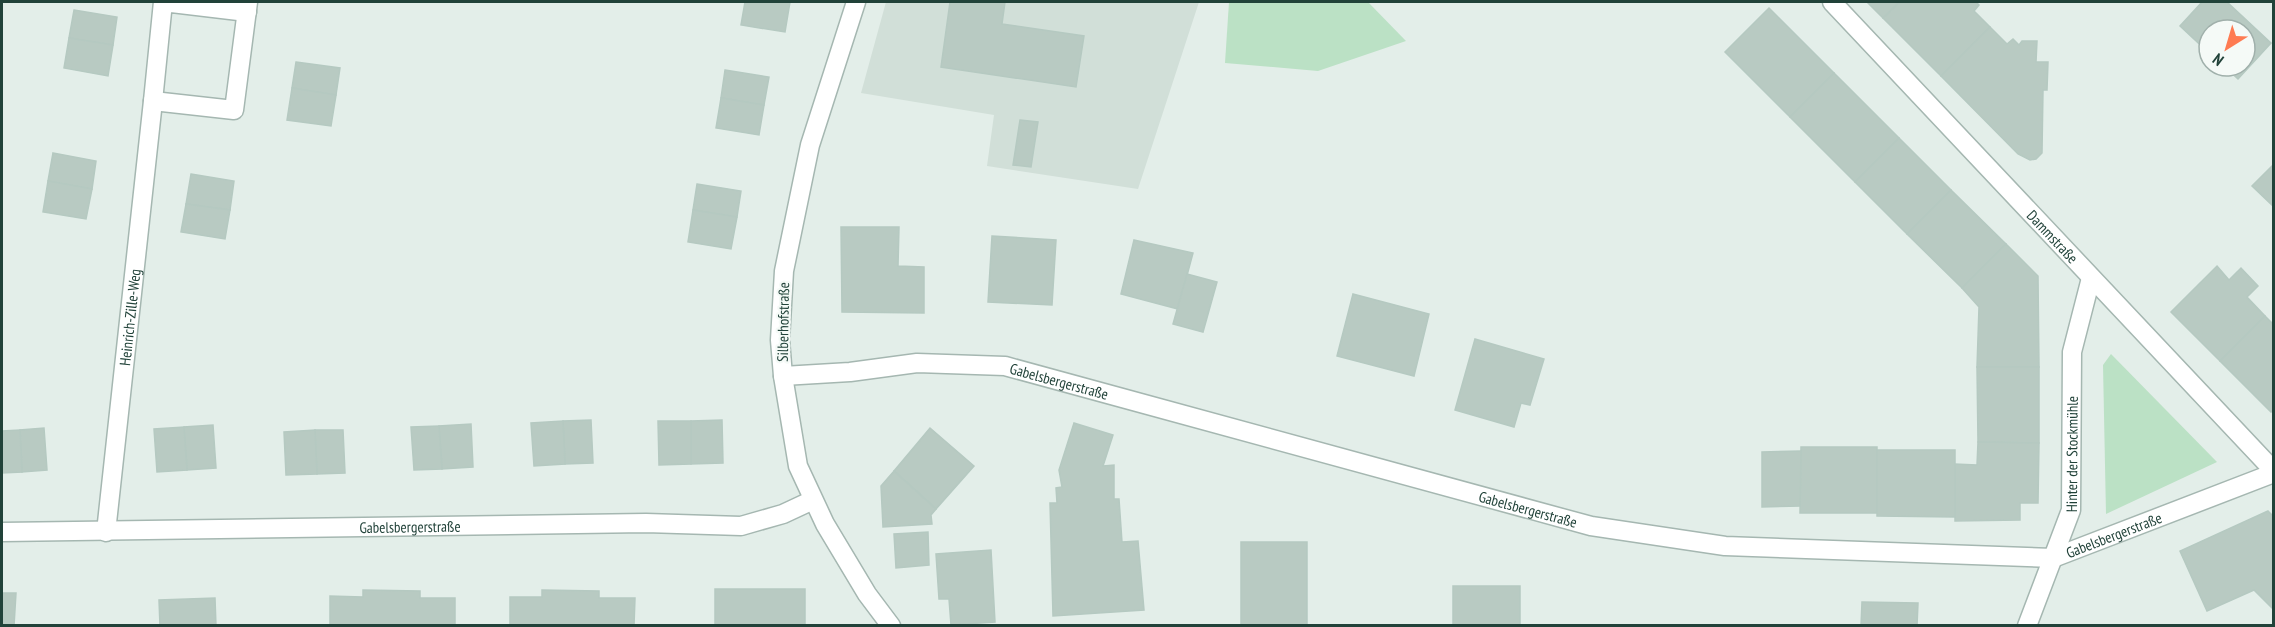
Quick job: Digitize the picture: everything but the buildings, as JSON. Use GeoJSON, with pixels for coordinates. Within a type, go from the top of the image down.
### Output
{"type":"FeatureCollection","features":[{"type":"Feature","properties":{"kind":"street","name":"Heinrich-Zille-Weg"},"geometry":{"type":"LineString","coordinates":[[106,532],[153,101],[164,2],[248,7],[234,110],[153,101]]}},
{"type":"Feature","properties":{"kind":"street","name":"Silberhofstraße"},"geometry":{"type":"LineString","coordinates":[[856,2],[810,145],[784,271],[780,340],[783,376],[798,466],[813,500],[867,594],[891,626]]}},
{"type":"Feature","properties":{"kind":"street","name":"Dammstraße"},"geometry":{"type":"LineString","coordinates":[[1832,2],[2274,472]]}},
{"type":"Feature","properties":{"kind":"street","name":"Hinter der Stockmühle"},"geometry":{"type":"LineString","coordinates":[[2027,626],[2071,510],[2072,352],[2091,278]]}},
{"type":"Feature","properties":{"kind":"street","name":"Gabelsbergerstraße"},"geometry":{"type":"LineString","coordinates":[[783,376],[850,372],[916,363],[1005,366],[1591,526],[1725,546],[2053,558],[2274,472]]}},
{"type":"Feature","properties":{"kind":"street","name":"Gabelsbergerstraße"},"geometry":{"type":"LineString","coordinates":[[2,532],[646,524],[741,526],[783,514],[813,500]]}},
{"type":"Feature","properties":{"kind":"shaded area"},"geometry":{"type":"Polygon","coordinates":[[[886,2],[1199,2],[1138,189],[987,166],[994,115],[861,93],[886,2]]]}},
{"type":"Feature","properties":{"kind":"green space"},"geometry":{"type":"Polygon","coordinates":[[[1229,2],[1368,2],[1406,41],[1318,71],[1225,63],[1229,2]]]}},
{"type":"Feature","properties":{"kind":"green space"},"geometry":{"type":"Polygon","coordinates":[[[2111,354],[2217,462],[2106,514],[2103,365],[2111,354]]]}}]}
